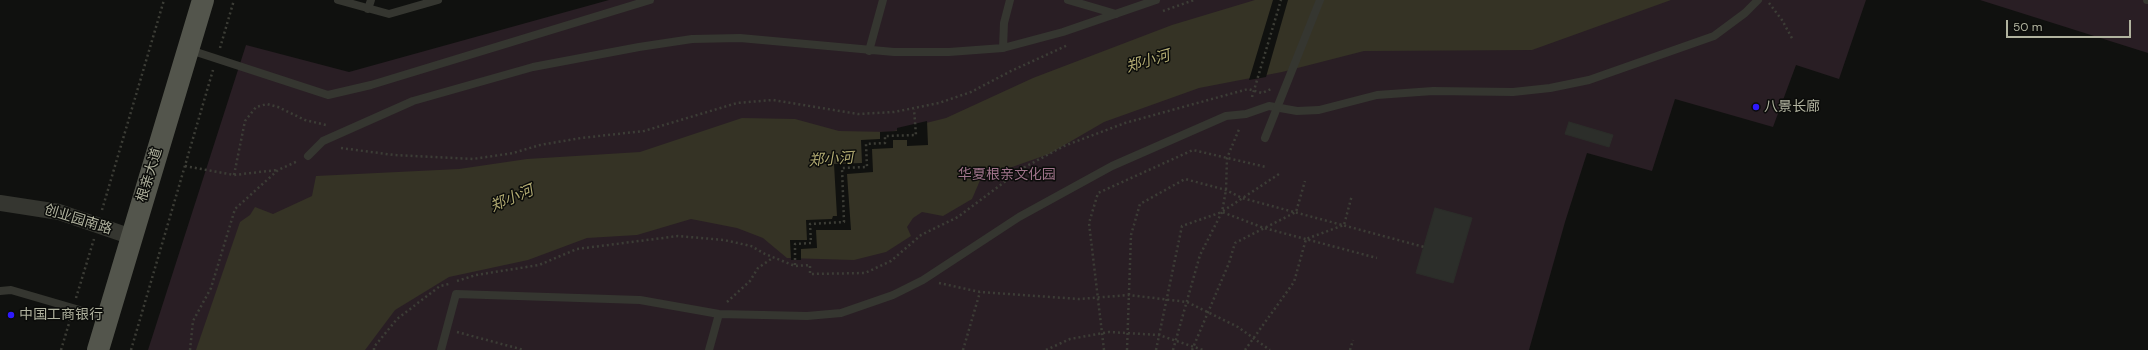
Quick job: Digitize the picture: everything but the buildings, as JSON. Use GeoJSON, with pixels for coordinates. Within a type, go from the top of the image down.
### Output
{"type":"FeatureCollection","features":[{"type":"Feature","properties":{"kind":"main road","name":"根亲大道"},"geometry":{"type":"LineString","coordinates":[[98,350],[203,0]]}},
{"type":"Feature","properties":{"kind":"street","name":"创业园南路"},"geometry":{"type":"LineString","coordinates":[[0,203],[59,212],[132,237]]}},
{"type":"Feature","properties":{"kind":"lane"},"geometry":{"type":"LineString","coordinates":[[338,0],[368,10],[389,14],[438,0]]}},
{"type":"Feature","properties":{"kind":"lane"},"geometry":{"type":"LineString","coordinates":[[368,10],[371,0]]}},
{"type":"Feature","properties":{"kind":"lane"},"geometry":{"type":"LineString","coordinates":[[188,49],[328,95],[371,85],[650,0]]}},
{"type":"Feature","properties":{"kind":"lane"},"geometry":{"type":"LineString","coordinates":[[869,51],[883,0]]}},
{"type":"Feature","properties":{"kind":"lane"},"geometry":{"type":"LineString","coordinates":[[1003,48],[1004,23],[1010,0]]}},
{"type":"Feature","properties":{"kind":"lane"},"geometry":{"type":"LineString","coordinates":[[1068,0],[1116,14]]}},
{"type":"Feature","properties":{"kind":"lane"},"geometry":{"type":"LineString","coordinates":[[308,156],[323,141],[413,101],[533,67],[632,48],[692,39],[740,38],[869,51],[949,52],[1003,48],[1063,32],[1156,0]]}},
{"type":"Feature","properties":{"kind":"lane"},"geometry":{"type":"LineString","coordinates":[[1266,138],[1320,0]]}},
{"type":"Feature","properties":{"kind":"lane"},"geometry":{"type":"LineString","coordinates":[[441,350],[456,294],[640,300],[719,314],[807,316],[841,314],[893,295],[923,280],[1019,217],[1112,166],[1226,116],[1246,114],[1269,106],[1297,111],[1319,110],[1377,95],[1433,91],[1513,92],[1550,88],[1588,80],[1714,36],[1745,13],[1758,0]]}},
{"type":"Feature","properties":{"kind":"lane"},"geometry":{"type":"LineString","coordinates":[[0,291],[11,290],[108,318]]}},
{"type":"Feature","properties":{"kind":"lane"},"geometry":{"type":"LineString","coordinates":[[709,350],[719,314]]}},
{"type":"Feature","properties":{"kind":"path"},"geometry":{"type":"LineString","coordinates":[[61,350],[164,0]]}},
{"type":"Feature","properties":{"kind":"path"},"geometry":{"type":"LineString","coordinates":[[131,350],[234,0]]}},
{"type":"Feature","properties":{"kind":"path"},"geometry":{"type":"LineString","coordinates":[[1160,12],[1194,0]]}},
{"type":"Feature","properties":{"kind":"path"},"geometry":{"type":"LineString","coordinates":[[1173,350],[1200,255],[1222,212],[1226,190],[1227,158],[1252,97],[1281,0]]}},
{"type":"Feature","properties":{"kind":"path"},"geometry":{"type":"LineString","coordinates":[[1767,0],[1782,20],[1793,40]]}},
{"type":"Feature","properties":{"kind":"path"},"geometry":{"type":"LineString","coordinates":[[335,149],[341,148],[394,155],[473,159],[513,153],[540,145],[581,138],[644,131],[737,103],[772,100],[858,114],[914,108],[939,103],[971,92],[1018,67],[1074,43]]}},
{"type":"Feature","properties":{"kind":"path"},"geometry":{"type":"LineString","coordinates":[[374,350],[374,347],[397,319],[440,286],[476,275],[539,265],[577,249],[678,236],[724,240],[751,246],[795,265],[810,265],[810,274],[865,273],[891,260],[921,235],[958,217],[1023,168],[1064,146],[1125,123],[1248,89],[1262,93],[1269,89],[1275,90]]}},
{"type":"Feature","properties":{"kind":"path"},"geometry":{"type":"LineString","coordinates":[[234,175],[245,121],[256,106],[267,104],[278,107],[305,120],[323,124]]}},
{"type":"Feature","properties":{"kind":"path"},"geometry":{"type":"LineString","coordinates":[[795,265],[795,244],[811,243],[810,224],[844,222],[842,168],[867,167],[866,144],[885,143],[885,136],[916,135],[914,108]]}},
{"type":"Feature","properties":{"kind":"path"},"geometry":{"type":"LineString","coordinates":[[1104,350],[1089,223],[1098,193],[1193,150],[1266,167]]}},
{"type":"Feature","properties":{"kind":"path"},"geometry":{"type":"LineString","coordinates":[[190,350],[193,321],[211,288],[235,209],[278,170],[308,156]]}},
{"type":"Feature","properties":{"kind":"path"},"geometry":{"type":"LineString","coordinates":[[185,166],[234,175],[278,170]]}},
{"type":"Feature","properties":{"kind":"path"},"geometry":{"type":"LineString","coordinates":[[1156,350],[1182,226],[1222,212],[1279,174]]}},
{"type":"Feature","properties":{"kind":"path"},"geometry":{"type":"LineString","coordinates":[[1127,350],[1131,235],[1140,204],[1185,178],[1226,190],[1242,198],[1424,247]]}},
{"type":"Feature","properties":{"kind":"path"},"geometry":{"type":"LineString","coordinates":[[1192,350],[1229,263],[1235,243],[1296,212],[1305,181]]}},
{"type":"Feature","properties":{"kind":"path"},"geometry":{"type":"LineString","coordinates":[[1344,225],[1352,195]]}},
{"type":"Feature","properties":{"kind":"path"},"geometry":{"type":"LineString","coordinates":[[1222,212],[1264,228],[1377,258]]}},
{"type":"Feature","properties":{"kind":"path"},"geometry":{"type":"LineString","coordinates":[[1306,239],[1344,225]]}},
{"type":"Feature","properties":{"kind":"path"},"geometry":{"type":"LineString","coordinates":[[1246,350],[1294,282],[1306,239]]}},
{"type":"Feature","properties":{"kind":"path"},"geometry":{"type":"LineString","coordinates":[[719,314],[729,300],[750,280],[758,268],[774,257]]}},
{"type":"Feature","properties":{"kind":"path"},"geometry":{"type":"LineString","coordinates":[[923,280],[980,292],[1079,299],[1129,295],[1166,298],[1186,302],[1209,311],[1254,338],[1270,350]]}},
{"type":"Feature","properties":{"kind":"path"},"geometry":{"type":"LineString","coordinates":[[963,350],[980,292]]}},
{"type":"Feature","properties":{"kind":"path"},"geometry":{"type":"LineString","coordinates":[[447,329],[524,350]]}},
{"type":"Feature","properties":{"kind":"path"},"geometry":{"type":"LineString","coordinates":[[1046,350],[1070,339],[1127,332],[1159,335],[1203,350]]}},
{"type":"Feature","properties":{"kind":"path"},"geometry":{"type":"LineString","coordinates":[[1350,350],[1353,340]]}},
{"type":"Feature","properties":{"kind":"green space","name":"华夏根亲文化园"},"geometry":{"type":"Polygon","coordinates":[[[609,0],[1866,0],[1839,79],[1796,65],[1773,127],[1675,99],[1652,171],[1587,153],[1565,222],[1529,350],[148,350],[246,45],[349,72],[609,0]]]}},
{"type":"Feature","properties":{"kind":"green space"},"geometry":{"type":"Polygon","coordinates":[[[1980,0],[2148,0],[2148,53],[1980,0]]]}},
{"type":"Feature","properties":{"kind":"water","name":"郑小河"},"geometry":{"type":"Polygon","coordinates":[[[1255,0],[1671,0],[1532,50],[1364,51],[1282,72],[1199,88],[1104,122],[1049,154],[981,178],[972,199],[943,216],[922,212],[913,218],[907,227],[911,236],[886,252],[854,260],[787,258],[763,238],[737,228],[691,219],[637,235],[587,238],[528,260],[449,277],[395,310],[365,350],[196,350],[240,222],[250,215],[255,207],[273,214],[312,196],[316,176],[459,169],[527,159],[640,152],[742,118],[795,119],[839,131],[890,132],[946,118],[1033,78],[1172,25],[1255,0]]]}},
{"type":"Feature","properties":{"kind":"pier"},"geometry":{"type":"Polygon","coordinates":[[[1273,0],[1288,0],[1266,77],[1249,80],[1273,0]]]}},
{"type":"Feature","properties":{"kind":"pier"},"geometry":{"type":"Polygon","coordinates":[[[927,121],[928,145],[907,146],[907,140],[893,140],[893,148],[872,149],[873,172],[847,174],[851,230],[816,230],[817,248],[801,249],[801,260],[791,260],[790,240],[807,240],[806,220],[832,219],[833,216],[837,216],[834,164],[862,163],[861,140],[880,139],[880,132],[897,131],[897,128],[927,121]]]}},
{"type":"Feature","properties":{"kind":"place","name":"八景长廊"},"geometry":{"type":"Point","coordinates":[1756,107]}},
{"type":"Feature","properties":{"kind":"place","name":"中国工商银行"},"geometry":{"type":"Point","coordinates":[11,315]}}]}
